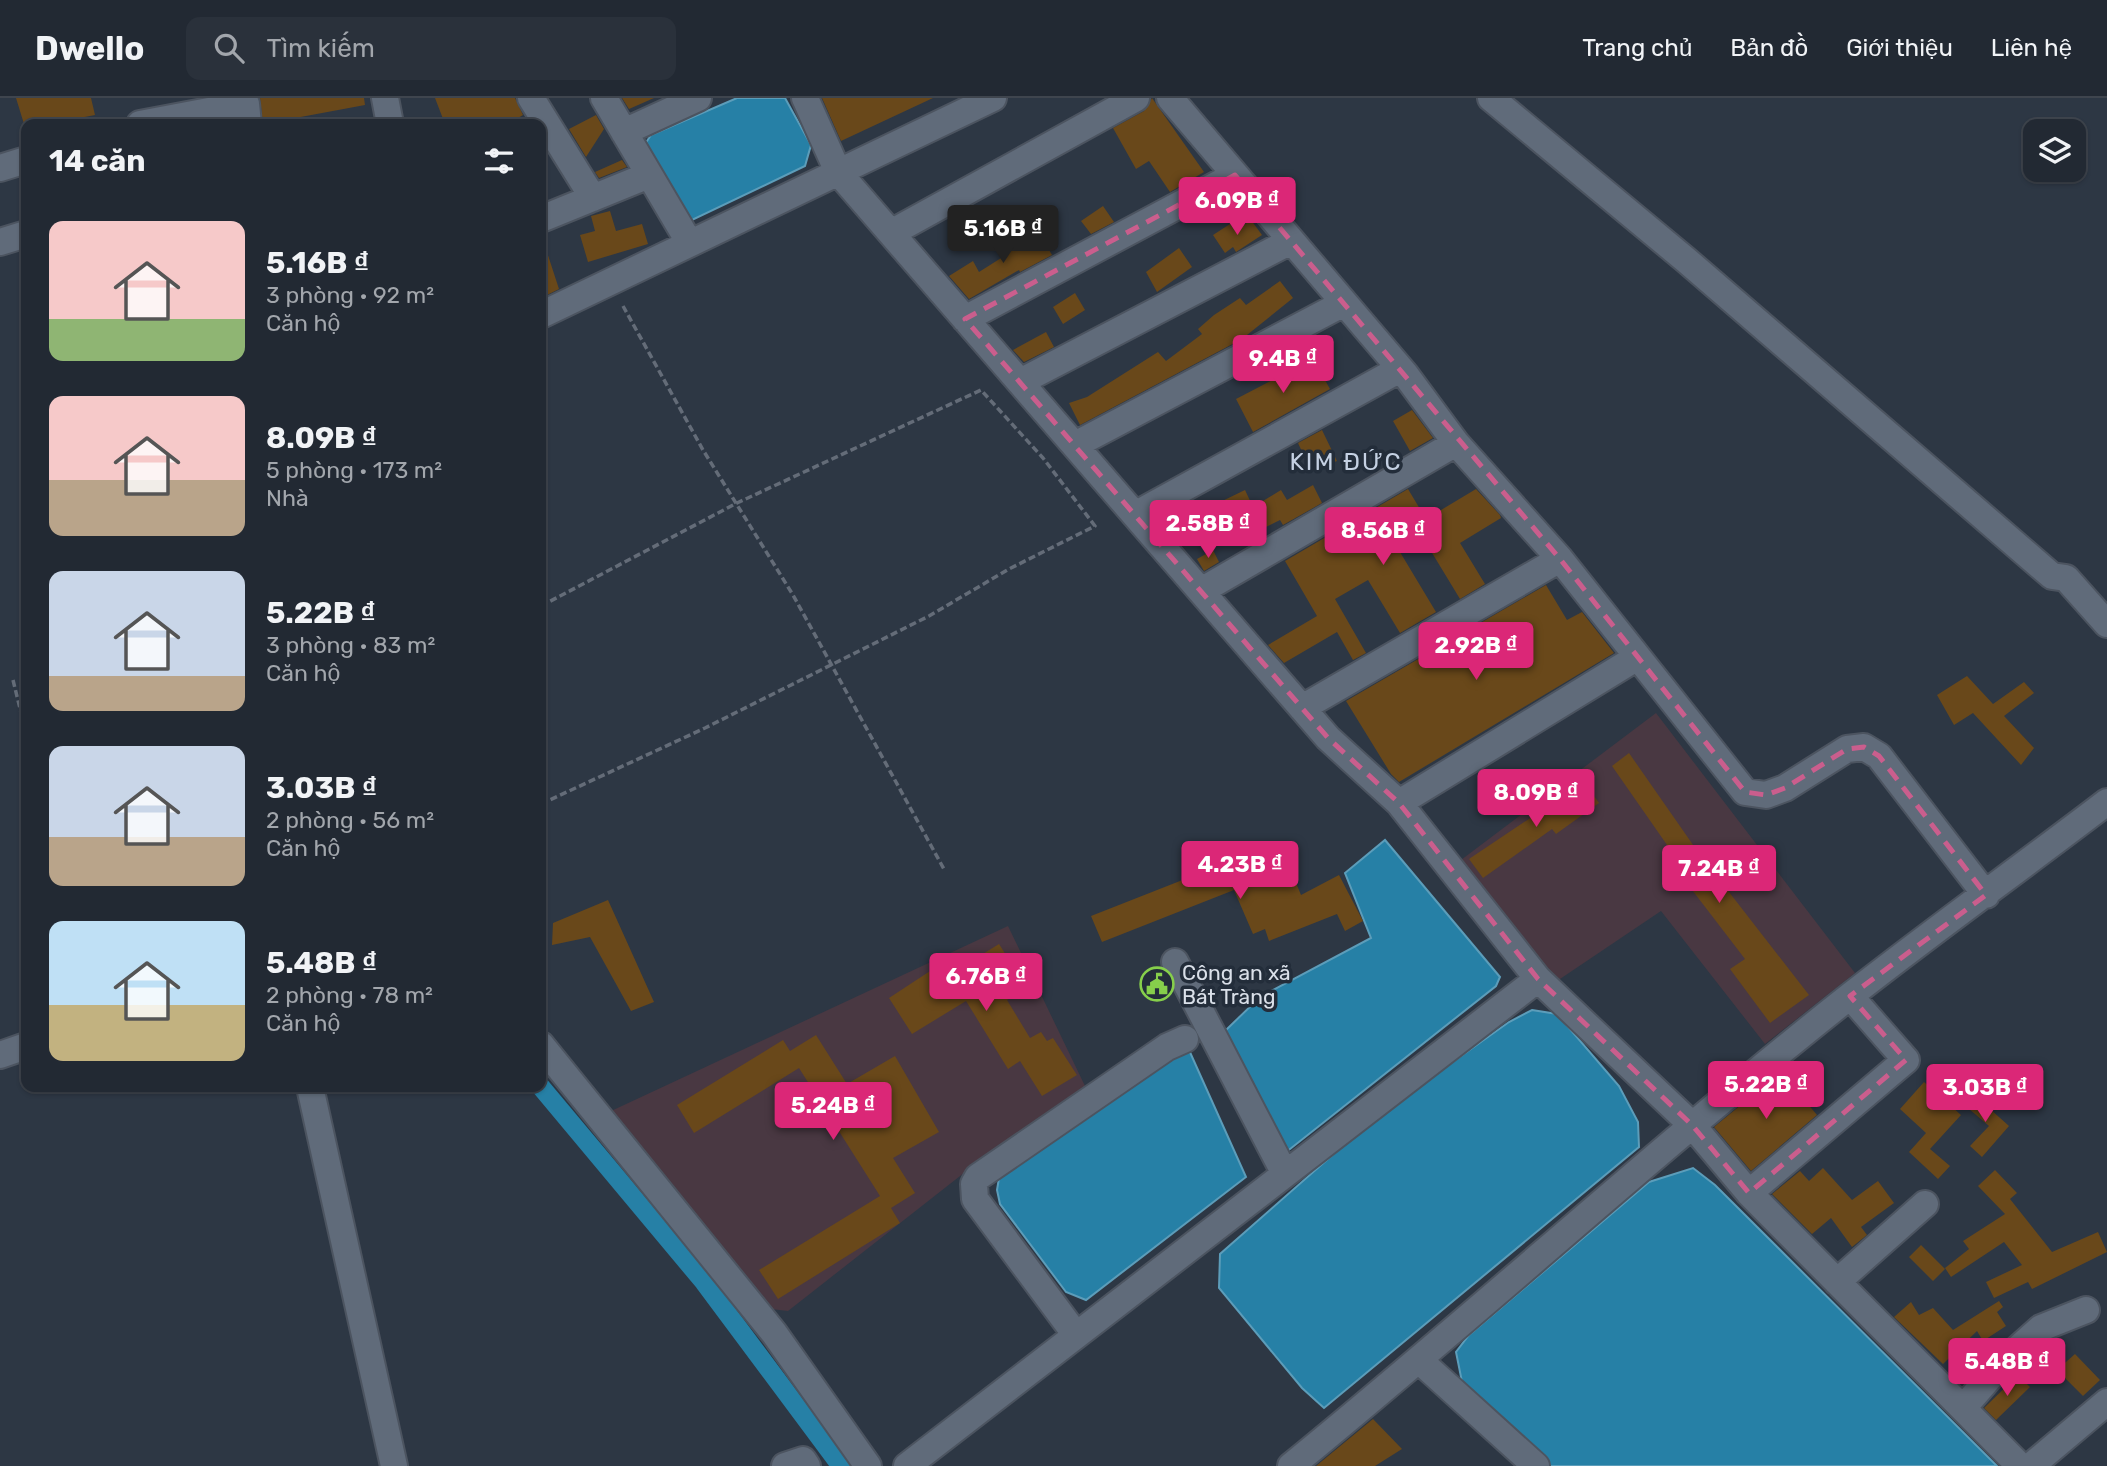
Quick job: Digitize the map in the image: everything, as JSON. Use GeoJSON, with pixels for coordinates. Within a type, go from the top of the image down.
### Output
{"type":"FeatureCollection","features":[{"type":"Feature","properties":{"kind":"street"},"geometry":{"type":"LineString","coordinates":[[531,98],[544,119]]}},
{"type":"Feature","properties":{"kind":"street"},"geometry":{"type":"LineString","coordinates":[[604,98],[689,242]]}},
{"type":"Feature","properties":{"kind":"street"},"geometry":{"type":"LineString","coordinates":[[624,132],[698,98]]}},
{"type":"Feature","properties":{"kind":"street"},"geometry":{"type":"LineString","coordinates":[[805,98],[838,172],[1328,738],[1399,803],[1538,978],[1692,1125],[1749,1193],[2020,1466]]}},
{"type":"Feature","properties":{"kind":"street"},"geometry":{"type":"LineString","coordinates":[[546,313],[993,98]]}},
{"type":"Feature","properties":{"kind":"street"},"geometry":{"type":"LineString","coordinates":[[891,233],[1136,98]]}},
{"type":"Feature","properties":{"kind":"street"},"geometry":{"type":"LineString","coordinates":[[1170,98],[1400,369],[1456,443],[1560,559],[1745,792],[1766,795],[1786,788],[1847,749],[1864,747],[1879,756],[1986,895]]}},
{"type":"Feature","properties":{"kind":"street"},"geometry":{"type":"LineString","coordinates":[[1491,98],[1686,260],[2052,576],[2066,578],[2107,624]]}},
{"type":"Feature","properties":{"kind":"street"},"geometry":{"type":"LineString","coordinates":[[142,117],[246,104],[248,119]]}},
{"type":"Feature","properties":{"kind":"street"},"geometry":{"type":"LineString","coordinates":[[546,122],[593,198]]}},
{"type":"Feature","properties":{"kind":"street"},"geometry":{"type":"LineString","coordinates":[[0,168],[21,162]]}},
{"type":"Feature","properties":{"kind":"street"},"geometry":{"type":"LineString","coordinates":[[546,217],[649,175]]}},
{"type":"Feature","properties":{"kind":"street"},"geometry":{"type":"LineString","coordinates":[[965,318],[1235,175]]}},
{"type":"Feature","properties":{"kind":"street"},"geometry":{"type":"LineString","coordinates":[[0,242],[21,236]]}},
{"type":"Feature","properties":{"kind":"street"},"geometry":{"type":"LineString","coordinates":[[1020,382],[1291,241]]}},
{"type":"Feature","properties":{"kind":"street"},"geometry":{"type":"LineString","coordinates":[[1074,445],[1344,303]]}},
{"type":"Feature","properties":{"kind":"street"},"geometry":{"type":"LineString","coordinates":[[1135,515],[1400,369]]}},
{"type":"Feature","properties":{"kind":"street"},"geometry":{"type":"LineString","coordinates":[[1201,591],[1456,443]]}},
{"type":"Feature","properties":{"kind":"street"},"geometry":{"type":"LineString","coordinates":[[1302,708],[1560,559]]}},
{"type":"Feature","properties":{"kind":"street"},"geometry":{"type":"LineString","coordinates":[[1399,803],[1636,658]]}},
{"type":"Feature","properties":{"kind":"street"},"geometry":{"type":"LineString","coordinates":[[1292,1466],[1420,1361],[1692,1125],[1850,996],[2107,802]]}},
{"type":"Feature","properties":{"kind":"street"},"geometry":{"type":"LineString","coordinates":[[1175,962],[1285,1174]]}},
{"type":"Feature","properties":{"kind":"street"},"geometry":{"type":"LineString","coordinates":[[907,1466],[1538,978]]}},
{"type":"Feature","properties":{"kind":"street"},"geometry":{"type":"LineString","coordinates":[[1749,1193],[1906,1060],[1850,996]]}},
{"type":"Feature","properties":{"kind":"street"},"geometry":{"type":"LineString","coordinates":[[1076,1335],[975,1199],[974,1184],[978,1177],[1078,1108],[1167,1047],[1185,1039]]}},
{"type":"Feature","properties":{"kind":"street"},"geometry":{"type":"LineString","coordinates":[[0,1055],[21,1048]]}},
{"type":"Feature","properties":{"kind":"street"},"geometry":{"type":"LineString","coordinates":[[546,1051],[774,1333],[868,1466]]}},
{"type":"Feature","properties":{"kind":"street"},"geometry":{"type":"LineString","coordinates":[[311,1092],[394,1466]]}},
{"type":"Feature","properties":{"kind":"street"},"geometry":{"type":"LineString","coordinates":[[1837,1282],[1925,1204]]}},
{"type":"Feature","properties":{"kind":"street"},"geometry":{"type":"LineString","coordinates":[[1963,1408],[2004,1361],[2032,1335],[2041,1328],[2087,1310]]}},
{"type":"Feature","properties":{"kind":"street"},"geometry":{"type":"LineString","coordinates":[[1420,1361],[1536,1466]]}},
{"type":"Feature","properties":{"kind":"street"},"geometry":{"type":"LineString","coordinates":[[2031,1466],[2107,1402]]}},
{"type":"Feature","properties":{"kind":"street"},"geometry":{"type":"LineString","coordinates":[[785,1466],[803,1460],[807,1466]]}},
{"type":"Feature","properties":{"kind":"path"},"geometry":{"type":"LineString","coordinates":[[624,306],[704,450],[831,664],[945,871]]}},
{"type":"Feature","properties":{"kind":"path"},"geometry":{"type":"LineString","coordinates":[[546,603],[737,503],[981,390],[1043,458],[1095,526],[705,728],[546,802]]}},
{"type":"Feature","properties":{"kind":"path"},"geometry":{"type":"LineString","coordinates":[[13,680],[21,713]]}},
{"type":"Feature","properties":{"kind":"highlighted area"},"geometry":{"type":"Polygon","coordinates":[[[1235,175],[1560,559],[1745,792],[1766,795],[1785,788],[1847,749],[1864,747],[1879,756],[1986,895],[1850,996],[1906,1060],[1749,1193],[1692,1125],[1538,979],[1399,803],[1328,738],[965,319],[1235,175]]]}},
{"type":"Feature","properties":{"kind":"shaded area"},"geometry":{"type":"Polygon","coordinates":[[[1656,713],[1855,973],[1765,1044],[1661,911],[1557,981],[1457,863],[1656,713]]]}},
{"type":"Feature","properties":{"kind":"shaded area"},"geometry":{"type":"Polygon","coordinates":[[[1008,926],[1085,1086],[969,1169],[788,1311],[771,1309],[609,1112],[1008,926]]]}},
{"type":"Feature","properties":{"kind":"water"},"geometry":{"type":"Polygon","coordinates":[[[737,98],[785,98],[811,145],[805,166],[692,220],[681,218],[643,147],[651,135],[737,98]]]}},
{"type":"Feature","properties":{"kind":"water"},"geometry":{"type":"Polygon","coordinates":[[[1385,840],[1500,977],[1496,986],[1285,1153],[1225,1031],[1260,997],[1371,938],[1345,873],[1385,840]]]}},
{"type":"Feature","properties":{"kind":"water"},"geometry":{"type":"Polygon","coordinates":[[[1532,1010],[1557,1014],[1619,1086],[1638,1122],[1639,1147],[1324,1408],[1302,1388],[1219,1288],[1220,1254],[1378,1115],[1509,1022],[1532,1010]]]}},
{"type":"Feature","properties":{"kind":"water"},"geometry":{"type":"Polygon","coordinates":[[[1189,1050],[1246,1177],[1086,1300],[1066,1292],[1000,1204],[997,1190],[999,1178],[1172,1055],[1189,1050]]]}},
{"type":"Feature","properties":{"kind":"water"},"geometry":{"type":"Polygon","coordinates":[[[1693,1168],[1715,1185],[1997,1466],[1550,1466],[1464,1392],[1456,1352],[1469,1335],[1649,1182],[1693,1168]]]}},
{"type":"Feature","properties":{"kind":"building"},"geometry":{"type":"Polygon","coordinates":[[[16,98],[91,98],[95,115],[75,119],[22,119],[16,98]]]}},
{"type":"Feature","properties":{"kind":"building"},"geometry":{"type":"Polygon","coordinates":[[[260,98],[364,98],[365,105],[290,119],[262,119],[260,98]]]}},
{"type":"Feature","properties":{"kind":"building"},"geometry":{"type":"Polygon","coordinates":[[[435,98],[515,98],[523,115],[518,119],[443,119],[435,98]]]}},
{"type":"Feature","properties":{"kind":"building"},"geometry":{"type":"Polygon","coordinates":[[[622,98],[654,98],[629,109],[622,98]]]}},
{"type":"Feature","properties":{"kind":"building"},"geometry":{"type":"Polygon","coordinates":[[[822,98],[933,98],[841,141],[822,98]]]}},
{"type":"Feature","properties":{"kind":"building"},"geometry":{"type":"Polygon","coordinates":[[[1152,98],[1204,172],[1170,192],[1149,161],[1136,169],[1113,128],[1144,111],[1152,98]]]}},
{"type":"Feature","properties":{"kind":"building"},"geometry":{"type":"Polygon","coordinates":[[[596,115],[604,129],[586,157],[569,129],[596,115]]]}},
{"type":"Feature","properties":{"kind":"building"},"geometry":{"type":"Polygon","coordinates":[[[622,160],[627,167],[599,178],[595,172],[622,160]]]}},
{"type":"Feature","properties":{"kind":"building"},"geometry":{"type":"Polygon","coordinates":[[[1103,206],[1114,222],[1091,234],[1081,221],[1103,206]]]}},
{"type":"Feature","properties":{"kind":"building"},"geometry":{"type":"Polygon","coordinates":[[[610,211],[616,231],[642,224],[648,244],[588,262],[580,235],[595,231],[591,216],[610,211]]]}},
{"type":"Feature","properties":{"kind":"building"},"geometry":{"type":"Polygon","coordinates":[[[1251,220],[1262,235],[1236,252],[1233,247],[1225,253],[1213,235],[1230,224],[1235,231],[1251,220]]]}},
{"type":"Feature","properties":{"kind":"building"},"geometry":{"type":"Polygon","coordinates":[[[1037,229],[1052,255],[1020,272],[1019,270],[969,299],[949,276],[973,261],[979,272],[1009,253],[1005,246],[1037,229]]]}},
{"type":"Feature","properties":{"kind":"building"},"geometry":{"type":"Polygon","coordinates":[[[1179,248],[1192,267],[1157,292],[1146,272],[1179,248]]]}},
{"type":"Feature","properties":{"kind":"building"},"geometry":{"type":"Polygon","coordinates":[[[546,249],[559,289],[546,296],[546,249]]]}},
{"type":"Feature","properties":{"kind":"building"},"geometry":{"type":"Polygon","coordinates":[[[1280,281],[1293,298],[1242,339],[1080,425],[1069,403],[1087,397],[1158,352],[1166,361],[1202,334],[1198,329],[1214,315],[1240,298],[1246,305],[1280,281]]]}},
{"type":"Feature","properties":{"kind":"building"},"geometry":{"type":"Polygon","coordinates":[[[1075,293],[1085,310],[1063,324],[1053,307],[1075,293]]]}},
{"type":"Feature","properties":{"kind":"building"},"geometry":{"type":"Polygon","coordinates":[[[1046,332],[1054,347],[1024,362],[1013,350],[1046,332]]]}},
{"type":"Feature","properties":{"kind":"building"},"geometry":{"type":"Polygon","coordinates":[[[1313,359],[1330,389],[1253,432],[1236,399],[1313,359]]]}},
{"type":"Feature","properties":{"kind":"building"},"geometry":{"type":"Polygon","coordinates":[[[1412,410],[1433,438],[1410,451],[1393,421],[1412,410]]]}},
{"type":"Feature","properties":{"kind":"building"},"geometry":{"type":"Polygon","coordinates":[[[1322,430],[1337,461],[1311,471],[1298,443],[1322,430]]]}},
{"type":"Feature","properties":{"kind":"building"},"geometry":{"type":"Polygon","coordinates":[[[1313,485],[1322,503],[1283,525],[1280,520],[1234,543],[1214,505],[1245,490],[1253,507],[1281,490],[1287,500],[1313,485]]]}},
{"type":"Feature","properties":{"kind":"building"},"geometry":{"type":"Polygon","coordinates":[[[1408,489],[1426,519],[1476,489],[1500,515],[1501,518],[1460,543],[1485,584],[1460,599],[1423,538],[1400,552],[1436,612],[1400,633],[1368,580],[1335,599],[1366,653],[1353,660],[1337,632],[1284,663],[1268,645],[1317,616],[1285,561],[1408,489]]]}},
{"type":"Feature","properties":{"kind":"building"},"geometry":{"type":"Polygon","coordinates":[[[1213,550],[1219,562],[1204,571],[1197,559],[1213,550]]]}},
{"type":"Feature","properties":{"kind":"building"},"geometry":{"type":"Polygon","coordinates":[[[1546,585],[1567,620],[1582,612],[1614,653],[1399,782],[1391,774],[1346,701],[1546,585]]]}},
{"type":"Feature","properties":{"kind":"building"},"geometry":{"type":"Polygon","coordinates":[[[1967,676],[1993,704],[2024,682],[2034,693],[2004,716],[2034,748],[2021,765],[1973,713],[1954,725],[1937,695],[1967,676]]]}},
{"type":"Feature","properties":{"kind":"building"},"geometry":{"type":"Polygon","coordinates":[[[1629,753],[1698,852],[1809,995],[1770,1023],[1730,969],[1745,959],[1676,869],[1681,865],[1612,766],[1629,753]]]}},
{"type":"Feature","properties":{"kind":"building"},"geometry":{"type":"Polygon","coordinates":[[[1584,782],[1599,803],[1556,834],[1552,829],[1483,878],[1469,859],[1584,782]]]}},
{"type":"Feature","properties":{"kind":"building"},"geometry":{"type":"Polygon","coordinates":[[[1283,851],[1301,895],[1339,875],[1363,921],[1345,931],[1337,914],[1269,941],[1265,929],[1253,934],[1234,890],[1102,942],[1091,916],[1213,868],[1217,877],[1283,851]]]}},
{"type":"Feature","properties":{"kind":"building"},"geometry":{"type":"Polygon","coordinates":[[[608,900],[654,1002],[631,1011],[590,937],[552,945],[553,923],[608,900]]]}},
{"type":"Feature","properties":{"kind":"building"},"geometry":{"type":"Polygon","coordinates":[[[999,944],[1027,988],[1007,1000],[1030,1038],[1041,1032],[1047,1041],[1053,1038],[1077,1075],[1042,1096],[1020,1061],[1008,1069],[966,1001],[912,1034],[889,998],[950,958],[957,970],[999,944]]]}},
{"type":"Feature","properties":{"kind":"building"},"geometry":{"type":"Polygon","coordinates":[[[816,1035],[847,1084],[895,1056],[939,1132],[893,1158],[915,1193],[891,1208],[900,1223],[778,1299],[759,1270],[880,1196],[799,1068],[694,1133],[677,1105],[783,1040],[790,1051],[816,1035]]]}},
{"type":"Feature","properties":{"kind":"building"},"geometry":{"type":"Polygon","coordinates":[[[1781,1072],[1817,1115],[1751,1171],[1714,1127],[1781,1072]]]}},
{"type":"Feature","properties":{"kind":"building"},"geometry":{"type":"Polygon","coordinates":[[[1924,1082],[1961,1115],[1930,1149],[1950,1166],[1938,1179],[1909,1152],[1926,1133],[1900,1109],[1924,1082]]]}},
{"type":"Feature","properties":{"kind":"building"},"geometry":{"type":"Polygon","coordinates":[[[1971,1092],[2009,1126],[1982,1157],[1970,1146],[1989,1126],[1961,1102],[1971,1092]]]}},
{"type":"Feature","properties":{"kind":"building"},"geometry":{"type":"Polygon","coordinates":[[[1823,1168],[1852,1200],[1878,1181],[1894,1203],[1861,1227],[1867,1235],[1852,1247],[1831,1218],[1812,1234],[1772,1194],[1800,1171],[1809,1181],[1823,1168]]]}},
{"type":"Feature","properties":{"kind":"building"},"geometry":{"type":"Polygon","coordinates":[[[1995,1170],[2017,1193],[2010,1199],[2052,1252],[2098,1232],[2107,1252],[2032,1289],[2028,1282],[1994,1298],[1986,1282],[2022,1265],[2004,1242],[1951,1277],[1945,1268],[1969,1249],[1963,1241],[2005,1214],[1978,1186],[1995,1170]]]}},
{"type":"Feature","properties":{"kind":"building"},"geometry":{"type":"Polygon","coordinates":[[[1921,1245],[1945,1269],[1933,1281],[1909,1257],[1921,1245]]]}},
{"type":"Feature","properties":{"kind":"building"},"geometry":{"type":"Polygon","coordinates":[[[1999,1301],[2003,1307],[1997,1312],[2006,1326],[1983,1341],[1977,1331],[1943,1364],[1894,1317],[1911,1302],[1919,1315],[1933,1308],[1953,1330],[1999,1301]]]}},
{"type":"Feature","properties":{"kind":"building"},"geometry":{"type":"Polygon","coordinates":[[[2075,1354],[2100,1380],[2083,1396],[2057,1370],[2075,1354]]]}},
{"type":"Feature","properties":{"kind":"building"},"geometry":{"type":"Polygon","coordinates":[[[2018,1375],[2030,1387],[1996,1420],[1984,1408],[2018,1375]]]}},
{"type":"Feature","properties":{"kind":"building"},"geometry":{"type":"Polygon","coordinates":[[[1373,1419],[1402,1449],[1375,1466],[1316,1466],[1373,1419]]]}},
{"type":"Feature","properties":{"kind":"waterway"},"geometry":{"type":"LineString","coordinates":[[545,1092],[704,1282],[841,1466]]}},
{"type":"Feature","properties":{"kind":"place","name":"Công an xã Bát Tràng"},"geometry":{"type":"Point","coordinates":[1157,984]}},
{"type":"Feature","properties":{"kind":"district","name":"KIM ĐỨC"},"geometry":{"type":"Point","coordinates":[1346,462]}}]}
